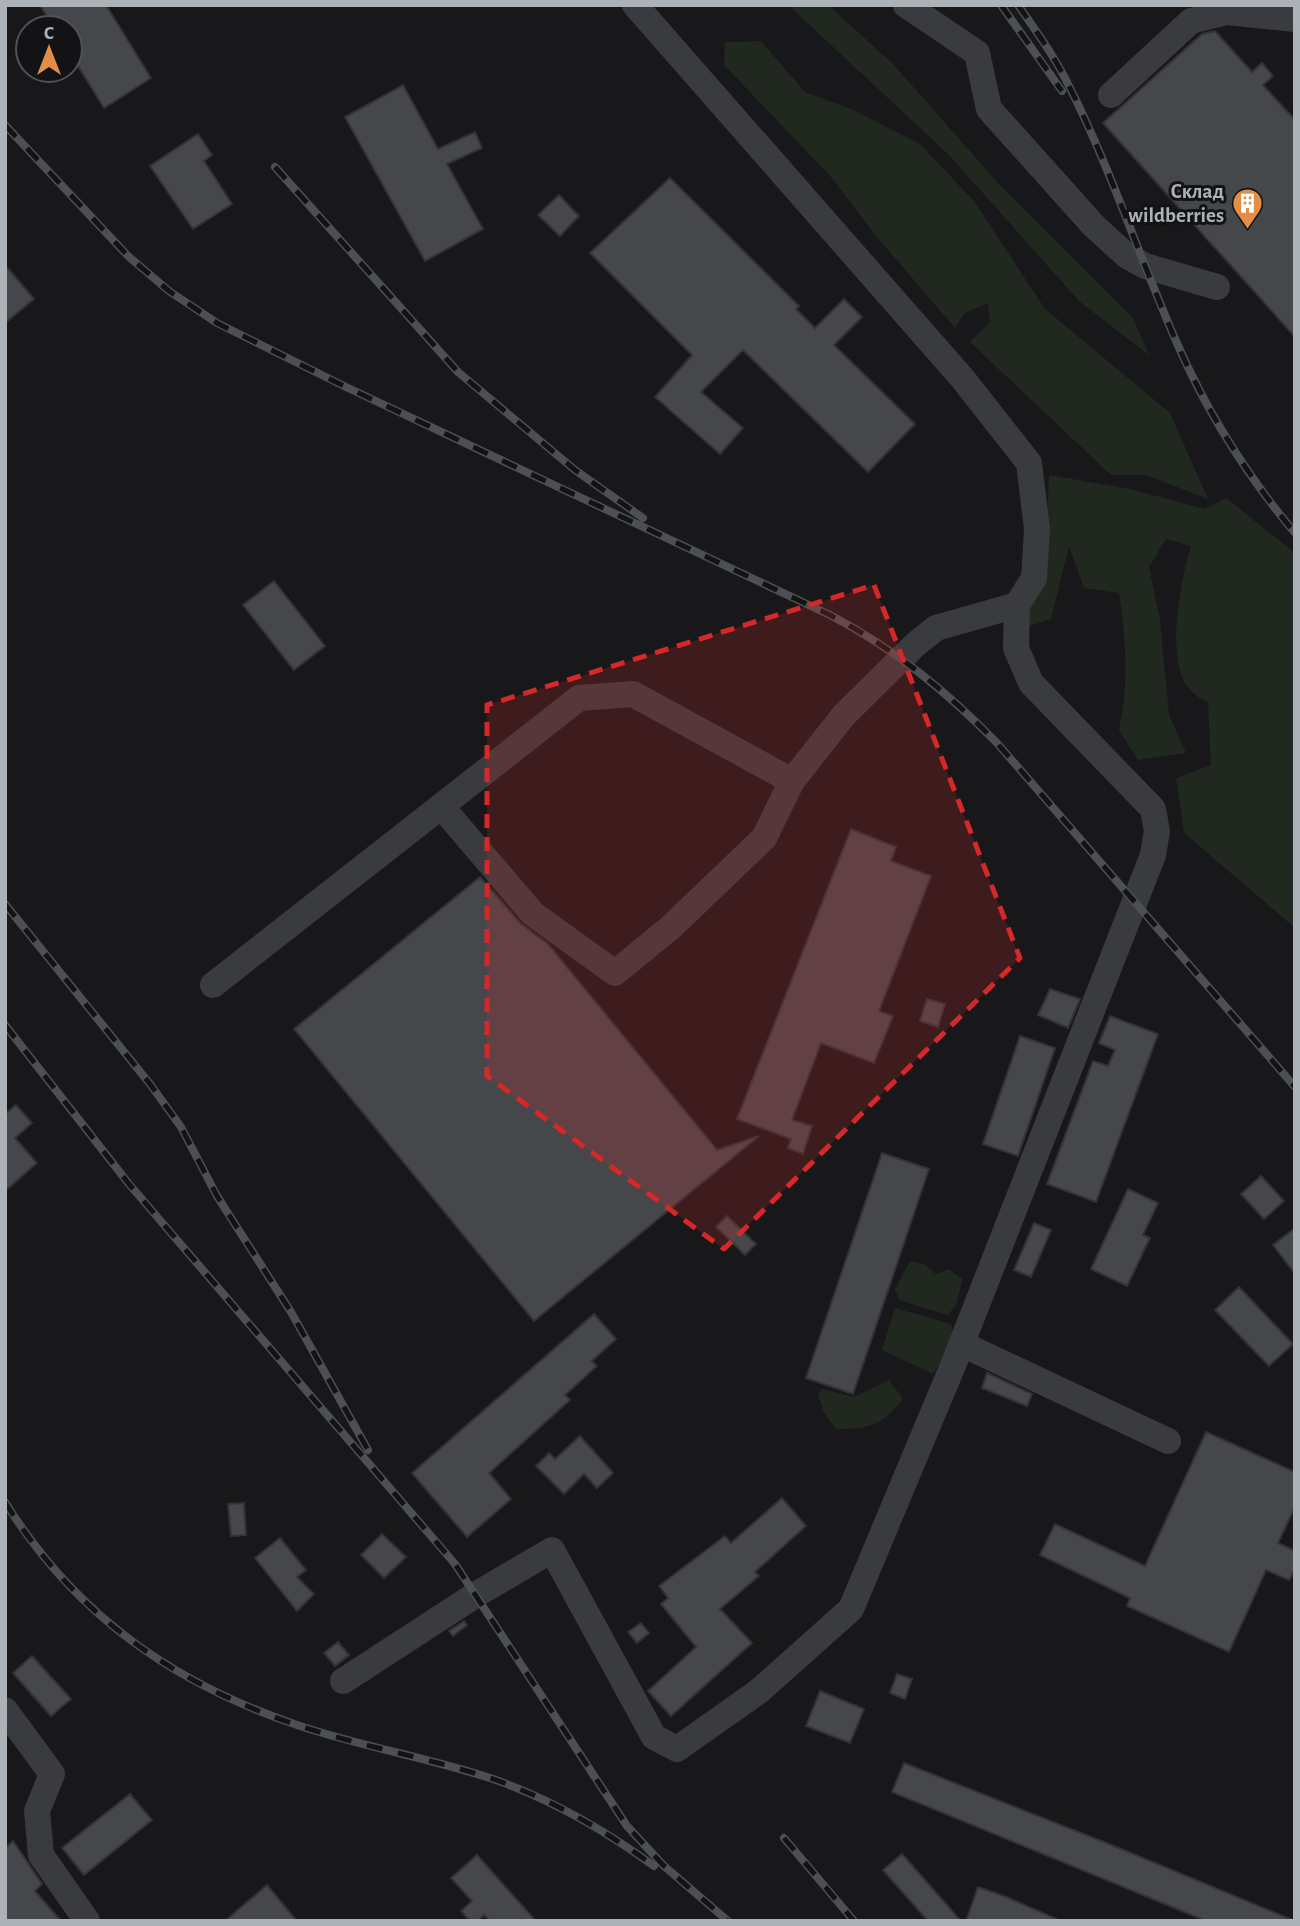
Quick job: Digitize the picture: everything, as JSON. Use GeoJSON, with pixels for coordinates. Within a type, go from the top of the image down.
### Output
{"type":"FeatureCollection","features":[{"type":"Feature","properties":{"kind":"street"},"geometry":{"type":"LineString","coordinates":[[343,1681],[477,1594],[552,1550],[654,1737],[677,1749],[759,1691],[851,1609],[962,1344],[1153,855],[1157,831],[1153,809],[1031,683],[1016,648],[1017,605],[1034,578],[1037,529],[1029,463],[954,369],[635,5]]}},
{"type":"Feature","properties":{"kind":"street"},"geometry":{"type":"LineString","coordinates":[[906,5],[977,53],[989,109],[1077,208],[1127,256],[1194,282],[1217,287]]}},
{"type":"Feature","properties":{"kind":"street"},"geometry":{"type":"LineString","coordinates":[[1111,95],[1191,21],[1227,12],[1295,19]]}},
{"type":"Feature","properties":{"kind":"street"},"geometry":{"type":"LineString","coordinates":[[441,806],[533,914],[615,973],[671,927],[764,838],[792,781],[845,715],[927,634],[949,623],[1017,605]]}},
{"type":"Feature","properties":{"kind":"street"},"geometry":{"type":"LineString","coordinates":[[213,985],[579,698],[633,694],[792,781]]}},
{"type":"Feature","properties":{"kind":"street"},"geometry":{"type":"LineString","coordinates":[[962,1344],[1168,1441]]}},
{"type":"Feature","properties":{"kind":"street"},"geometry":{"type":"LineString","coordinates":[[5,1710],[52,1774],[37,1811],[40,1855],[88,1921]]}},
{"type":"Feature","properties":{"kind":"highlighted area"},"geometry":{"type":"Polygon","coordinates":[[[874,585],[1020,958],[724,1249],[487,1076],[487,705],[874,585]]]}},
{"type":"Feature","properties":{"kind":"shaded area"},"geometry":{"type":"Polygon","coordinates":[[[788,5],[828,5],[893,64],[999,184],[1133,318],[1149,355],[1079,301],[948,154],[788,5]]]}},
{"type":"Feature","properties":{"kind":"shaded area"},"geometry":{"type":"Polygon","coordinates":[[[761,41],[805,92],[851,109],[920,144],[974,201],[1045,309],[1170,413],[1208,499],[1146,475],[1111,475],[970,342],[990,322],[988,303],[965,313],[955,328],[877,237],[831,177],[724,65],[725,42],[761,41]]]}},
{"type":"Feature","properties":{"kind":"shaded area"},"geometry":{"type":"Polygon","coordinates":[[[1049,475],[1130,489],[1205,509],[1226,498],[1295,553],[1295,928],[1184,833],[1176,778],[1211,765],[1208,703],[1190,690],[1182,677],[1176,641],[1179,599],[1191,546],[1166,539],[1149,567],[1160,620],[1169,715],[1186,753],[1138,760],[1119,730],[1125,662],[1119,593],[1084,588],[1069,546],[1051,619],[1029,626],[1030,596],[1045,564],[1049,475]]]}},
{"type":"Feature","properties":{"kind":"shaded area"},"geometry":{"type":"Polygon","coordinates":[[[910,1261],[924,1264],[936,1274],[949,1269],[962,1279],[957,1303],[948,1315],[899,1300],[895,1289],[910,1261]]]}},
{"type":"Feature","properties":{"kind":"shaded area"},"geometry":{"type":"Polygon","coordinates":[[[895,1308],[951,1324],[955,1340],[933,1374],[882,1350],[895,1308]]]}},
{"type":"Feature","properties":{"kind":"shaded area"},"geometry":{"type":"Polygon","coordinates":[[[889,1380],[903,1399],[888,1415],[874,1424],[836,1429],[824,1413],[818,1394],[822,1389],[854,1397],[889,1380]]]}},
{"type":"Feature","properties":{"kind":"building"},"geometry":{"type":"Polygon","coordinates":[[[40,5],[106,5],[151,78],[104,108],[84,76],[84,14],[45,14],[40,5]]]}},
{"type":"Feature","properties":{"kind":"building","name":"Склад wildberries"},"geometry":{"type":"Polygon","coordinates":[[[1215,31],[1252,72],[1262,63],[1273,76],[1263,85],[1295,120],[1295,337],[1103,123],[1202,34],[1215,31]]]}},
{"type":"Feature","properties":{"kind":"building"},"geometry":{"type":"Polygon","coordinates":[[[403,85],[438,149],[475,132],[482,148],[447,164],[483,229],[425,261],[345,117],[403,85]]]}},
{"type":"Feature","properties":{"kind":"building"},"geometry":{"type":"Polygon","coordinates":[[[198,134],[212,155],[204,161],[232,204],[193,229],[150,166],[198,134]]]}},
{"type":"Feature","properties":{"kind":"building"},"geometry":{"type":"Polygon","coordinates":[[[670,178],[799,306],[796,309],[815,328],[844,299],[862,317],[834,345],[915,424],[868,472],[743,350],[701,392],[743,428],[720,454],[655,397],[692,355],[590,253],[670,178]]]}},
{"type":"Feature","properties":{"kind":"building"},"geometry":{"type":"Polygon","coordinates":[[[559,195],[579,216],[560,236],[538,215],[559,195]]]}},
{"type":"Feature","properties":{"kind":"building"},"geometry":{"type":"Polygon","coordinates":[[[5,265],[34,299],[5,323],[5,265]]]}},
{"type":"Feature","properties":{"kind":"building"},"geometry":{"type":"Polygon","coordinates":[[[274,581],[325,646],[294,670],[243,605],[274,581]]]}},
{"type":"Feature","properties":{"kind":"building"},"geometry":{"type":"Polygon","coordinates":[[[851,829],[896,847],[891,861],[931,876],[879,1011],[893,1016],[874,1063],[821,1043],[792,1120],[812,1126],[803,1154],[788,1148],[791,1139],[737,1119],[851,829]]]}},
{"type":"Feature","properties":{"kind":"building"},"geometry":{"type":"Polygon","coordinates":[[[480,877],[521,924],[548,944],[717,1150],[759,1136],[534,1321],[294,1029],[480,877]]]}},
{"type":"Feature","properties":{"kind":"building"},"geometry":{"type":"Polygon","coordinates":[[[1050,989],[1080,999],[1068,1028],[1038,1015],[1050,989]]]}},
{"type":"Feature","properties":{"kind":"building"},"geometry":{"type":"Polygon","coordinates":[[[927,999],[945,1004],[938,1027],[920,1021],[927,999]]]}},
{"type":"Feature","properties":{"kind":"building"},"geometry":{"type":"Polygon","coordinates":[[[1110,1016],[1158,1034],[1096,1202],[1047,1184],[1093,1061],[1108,1066],[1115,1050],[1099,1043],[1110,1016]]]}},
{"type":"Feature","properties":{"kind":"building"},"geometry":{"type":"Polygon","coordinates":[[[1020,1036],[1055,1048],[1018,1156],[983,1144],[1020,1036]]]}},
{"type":"Feature","properties":{"kind":"building"},"geometry":{"type":"Polygon","coordinates":[[[16,1105],[32,1123],[15,1138],[37,1163],[5,1191],[5,1114],[16,1105]]]}},
{"type":"Feature","properties":{"kind":"building"},"geometry":{"type":"Polygon","coordinates":[[[882,1153],[929,1169],[853,1394],[806,1378],[882,1153]]]}},
{"type":"Feature","properties":{"kind":"building"},"geometry":{"type":"Polygon","coordinates":[[[1261,1176],[1284,1201],[1264,1219],[1241,1194],[1261,1176]]]}},
{"type":"Feature","properties":{"kind":"building"},"geometry":{"type":"Polygon","coordinates":[[[1128,1189],[1158,1203],[1143,1235],[1150,1238],[1127,1286],[1091,1269],[1128,1189]]]}},
{"type":"Feature","properties":{"kind":"building"},"geometry":{"type":"Polygon","coordinates":[[[727,1216],[756,1244],[745,1255],[716,1227],[727,1216]]]}},
{"type":"Feature","properties":{"kind":"building"},"geometry":{"type":"Polygon","coordinates":[[[1034,1223],[1051,1230],[1031,1277],[1014,1270],[1034,1223]]]}},
{"type":"Feature","properties":{"kind":"building"},"geometry":{"type":"Polygon","coordinates":[[[1295,1228],[1295,1274],[1273,1245],[1295,1228]]]}},
{"type":"Feature","properties":{"kind":"building"},"geometry":{"type":"Polygon","coordinates":[[[1239,1287],[1293,1344],[1269,1366],[1215,1310],[1239,1287]]]}},
{"type":"Feature","properties":{"kind":"building"},"geometry":{"type":"Polygon","coordinates":[[[594,1314],[616,1339],[592,1361],[597,1366],[565,1395],[570,1400],[489,1473],[511,1499],[467,1537],[412,1473],[594,1314]]]}},
{"type":"Feature","properties":{"kind":"building"},"geometry":{"type":"Polygon","coordinates":[[[987,1373],[1032,1394],[1027,1406],[982,1388],[987,1373]]]}},
{"type":"Feature","properties":{"kind":"building"},"geometry":{"type":"Polygon","coordinates":[[[1206,1432],[1295,1472],[1295,1507],[1278,1543],[1295,1551],[1295,1569],[1289,1580],[1266,1570],[1229,1652],[1127,1606],[1130,1598],[1040,1555],[1055,1524],[1145,1566],[1206,1432]]]}},
{"type":"Feature","properties":{"kind":"building"},"geometry":{"type":"Polygon","coordinates":[[[580,1436],[613,1473],[597,1488],[584,1474],[564,1494],[536,1466],[549,1453],[555,1459],[580,1436]]]}},
{"type":"Feature","properties":{"kind":"building"},"geometry":{"type":"Polygon","coordinates":[[[782,1498],[806,1526],[755,1572],[759,1576],[720,1609],[752,1643],[671,1716],[648,1691],[696,1647],[661,1604],[668,1598],[659,1586],[725,1536],[731,1543],[782,1498]]]}},
{"type":"Feature","properties":{"kind":"building"},"geometry":{"type":"Polygon","coordinates":[[[244,1503],[246,1535],[231,1536],[228,1504],[244,1503]]]}},
{"type":"Feature","properties":{"kind":"building"},"geometry":{"type":"Polygon","coordinates":[[[382,1534],[406,1557],[384,1578],[361,1555],[382,1534]]]}},
{"type":"Feature","properties":{"kind":"building"},"geometry":{"type":"Polygon","coordinates":[[[280,1538],[306,1570],[297,1577],[314,1594],[297,1611],[255,1558],[280,1538]]]}},
{"type":"Feature","properties":{"kind":"building"},"geometry":{"type":"Polygon","coordinates":[[[464,1621],[467,1625],[453,1636],[449,1631],[464,1621]]]}},
{"type":"Feature","properties":{"kind":"building"},"geometry":{"type":"Polygon","coordinates":[[[641,1623],[649,1633],[637,1643],[628,1632],[641,1623]]]}},
{"type":"Feature","properties":{"kind":"building"},"geometry":{"type":"Polygon","coordinates":[[[338,1642],[349,1655],[335,1666],[324,1653],[338,1642]]]}},
{"type":"Feature","properties":{"kind":"building"},"geometry":{"type":"Polygon","coordinates":[[[32,1656],[71,1699],[51,1716],[13,1673],[32,1656]]]}},
{"type":"Feature","properties":{"kind":"building"},"geometry":{"type":"Polygon","coordinates":[[[897,1674],[912,1679],[905,1699],[890,1693],[897,1674]]]}},
{"type":"Feature","properties":{"kind":"building"},"geometry":{"type":"Polygon","coordinates":[[[820,1691],[864,1709],[850,1743],[806,1726],[820,1691]]]}},
{"type":"Feature","properties":{"kind":"building"},"geometry":{"type":"Polygon","coordinates":[[[904,1763],[1295,1921],[1206,1921],[892,1792],[904,1763]]]}},
{"type":"Feature","properties":{"kind":"building"},"geometry":{"type":"Polygon","coordinates":[[[130,1794],[152,1820],[84,1875],[62,1848],[130,1794]]]}},
{"type":"Feature","properties":{"kind":"building"},"geometry":{"type":"Polygon","coordinates":[[[13,1841],[42,1884],[35,1891],[61,1921],[5,1921],[5,1848],[13,1841]]]}},
{"type":"Feature","properties":{"kind":"building"},"geometry":{"type":"Polygon","coordinates":[[[902,1854],[961,1921],[928,1921],[883,1870],[902,1854]]]}},
{"type":"Feature","properties":{"kind":"building"},"geometry":{"type":"Polygon","coordinates":[[[477,1855],[536,1921],[490,1921],[484,1915],[478,1921],[470,1921],[461,1911],[472,1901],[451,1878],[477,1855]]]}},
{"type":"Feature","properties":{"kind":"building"},"geometry":{"type":"Polygon","coordinates":[[[267,1885],[297,1921],[225,1921],[267,1885]]]}},
{"type":"Feature","properties":{"kind":"building"},"geometry":{"type":"Polygon","coordinates":[[[978,1887],[1004,1896],[1061,1921],[966,1921],[978,1887]]]}},
{"type":"Feature","properties":{"kind":"railway"},"geometry":{"type":"LineString","coordinates":[[1001,5],[1062,91]]}},
{"type":"Feature","properties":{"kind":"railway"},"geometry":{"type":"LineString","coordinates":[[1018,5],[1058,65],[1085,118],[1180,350],[1204,398],[1246,468],[1295,533]]}},
{"type":"Feature","properties":{"kind":"railway"},"geometry":{"type":"LineString","coordinates":[[5,125],[128,256],[169,291],[217,323],[346,387],[830,615],[919,672],[997,743],[1295,1087]]}},
{"type":"Feature","properties":{"kind":"railway"},"geometry":{"type":"LineString","coordinates":[[275,167],[458,372],[575,470],[643,518]]}},
{"type":"Feature","properties":{"kind":"railway"},"geometry":{"type":"LineString","coordinates":[[5,904],[150,1084],[181,1127],[217,1196],[291,1312],[368,1450]]}},
{"type":"Feature","properties":{"kind":"railway"},"geometry":{"type":"LineString","coordinates":[[5,1025],[129,1184],[455,1564],[627,1826],[664,1866],[728,1921]]}},
{"type":"Feature","properties":{"kind":"railway"},"geometry":{"type":"LineString","coordinates":[[5,1502],[63,1579],[95,1611],[169,1666],[252,1708],[297,1725],[471,1772],[517,1788],[578,1817],[654,1866]]}},
{"type":"Feature","properties":{"kind":"railway"},"geometry":{"type":"LineString","coordinates":[[784,1838],[854,1921]]}},
{"type":"Feature","properties":{"kind":"place","name":"Склад wildberries"},"geometry":{"type":"Point","coordinates":[1247,230]}}]}
